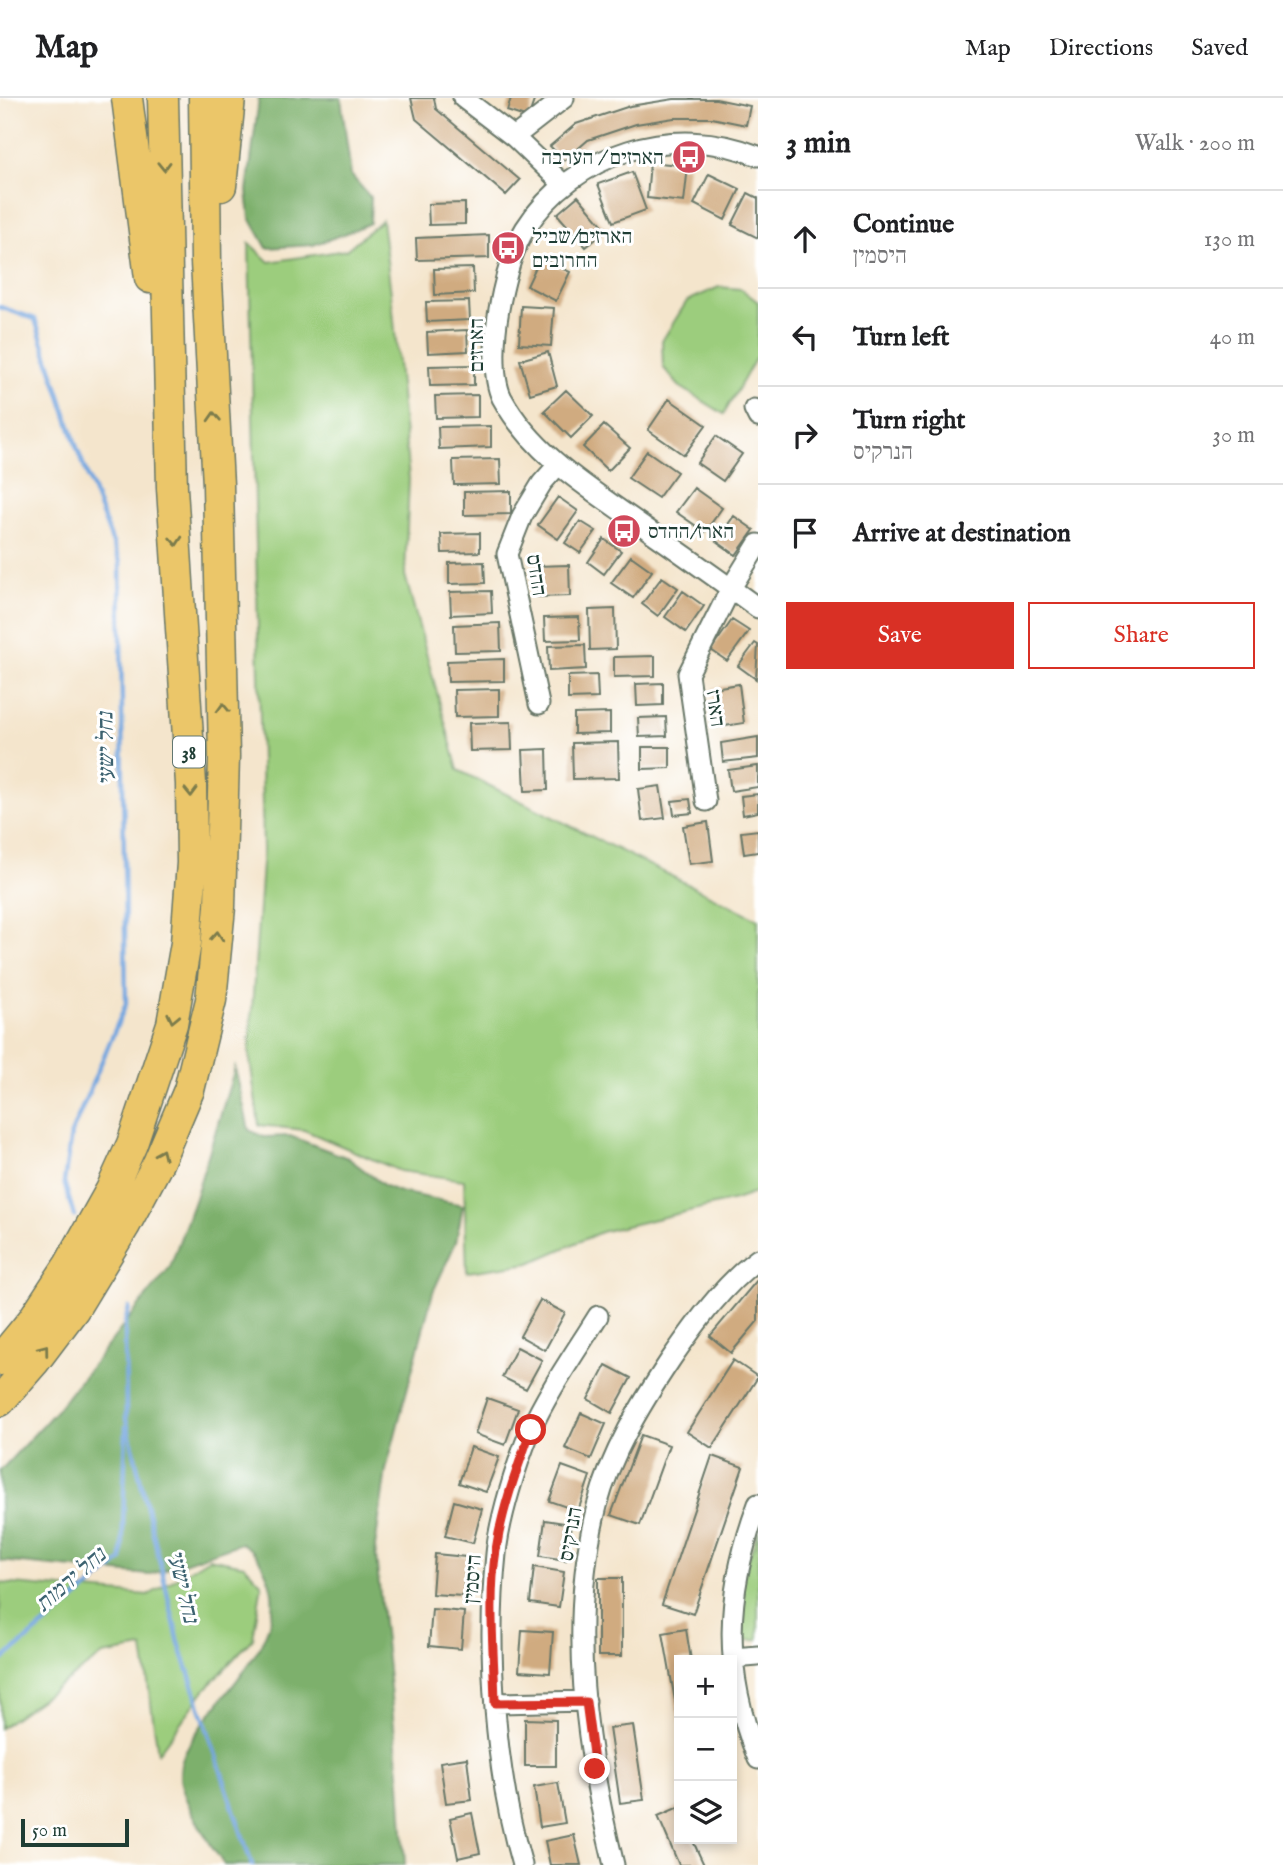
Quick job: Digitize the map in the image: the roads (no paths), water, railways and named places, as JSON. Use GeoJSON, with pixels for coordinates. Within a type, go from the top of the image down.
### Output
{"type":"FeatureCollection","features":[{"type":"Feature","properties":{"kind":"highway"},"geometry":{"type":"LineString","coordinates":[[127,98],[155,322],[172,488]]}},
{"type":"Feature","properties":{"kind":"highway","name":"38"},"geometry":{"type":"LineString","coordinates":[[0,1360],[40,1310],[69,1265],[111,1190],[132,1144],[172,1024],[186,943],[192,863],[191,784],[172,488],[163,98]]}},
{"type":"Feature","properties":{"kind":"highway","name":"38"},"geometry":{"type":"LineString","coordinates":[[0,1401],[74,1310],[131,1215],[158,1163],[189,1090],[211,1000],[220,907],[224,756],[218,485],[206,262],[204,98]]}},
{"type":"Feature","properties":{"kind":"highway"},"geometry":{"type":"LineString","coordinates":[[206,262],[224,171],[230,98]]}},
{"type":"Feature","properties":{"kind":"street"},"geometry":{"type":"LineString","coordinates":[[463,98],[514,137],[563,184]]}},
{"type":"Feature","properties":{"kind":"street"},"geometry":{"type":"LineString","coordinates":[[514,137],[564,98]]}},
{"type":"Feature","properties":{"kind":"street","name":"הארזים"},"geometry":{"type":"LineString","coordinates":[[758,156],[741,149],[699,142],[649,145],[608,157],[563,184],[541,206],[524,230],[511,258],[495,328],[495,364],[500,395],[518,422],[557,466],[758,607]]}},
{"type":"Feature","properties":{"kind":"street","name":"ההדס"},"geometry":{"type":"LineString","coordinates":[[539,704],[507,554],[522,516],[542,483],[557,466]]}},
{"type":"Feature","properties":{"kind":"street","name":"הארז"},"geometry":{"type":"LineString","coordinates":[[706,801],[688,674],[731,589],[758,544]]}},
{"type":"Feature","properties":{"kind":"street","name":"הנרקיס"},"geometry":{"type":"LineString","coordinates":[[614,1865],[603,1816],[586,1702],[582,1629],[585,1580],[597,1506],[628,1429],[649,1392],[685,1338],[722,1292],[758,1259]]}},
{"type":"Feature","properties":{"kind":"street","name":"היסמין"},"geometry":{"type":"LineString","coordinates":[[522,1865],[508,1812],[495,1703],[493,1615],[496,1551],[511,1486],[531,1430],[598,1316]]}},
{"type":"Feature","properties":{"kind":"street"},"geometry":{"type":"LineString","coordinates":[[733,1655],[733,1606],[758,1504]]}},
{"type":"Feature","properties":{"kind":"street"},"geometry":{"type":"LineString","coordinates":[[737,1658],[758,1656]]}},
{"type":"Feature","properties":{"kind":"street"},"geometry":{"type":"LineString","coordinates":[[737,1685],[740,1705],[758,1759]]}},
{"type":"Feature","properties":{"kind":"street"},"geometry":{"type":"LineString","coordinates":[[495,1703],[586,1702]]}},
{"type":"Feature","properties":{"kind":"waterway","name":"נחל ישעי"},"geometry":{"type":"LineString","coordinates":[[0,307],[35,319],[77,448],[120,562],[126,1004],[71,1134],[64,1182],[74,1216]]}},
{"type":"Feature","properties":{"kind":"waterway","name":"נחל ישעי"},"geometry":{"type":"LineString","coordinates":[[129,1308],[125,1323],[126,1419],[179,1643],[252,1865]]}},
{"type":"Feature","properties":{"kind":"waterway","name":"נחל ירמות"},"geometry":{"type":"LineString","coordinates":[[0,1662],[122,1560],[126,1426]]}},
{"type":"Feature","properties":{"kind":"place","name":"הארזים / הערבה"},"geometry":{"type":"Point","coordinates":[689,157]}},
{"type":"Feature","properties":{"kind":"place","name":"הארזים/שביל החרובים"},"geometry":{"type":"Point","coordinates":[508,248]}},
{"type":"Feature","properties":{"kind":"place","name":"הארז/ההדס"},"geometry":{"type":"Point","coordinates":[624,531]}}]}
